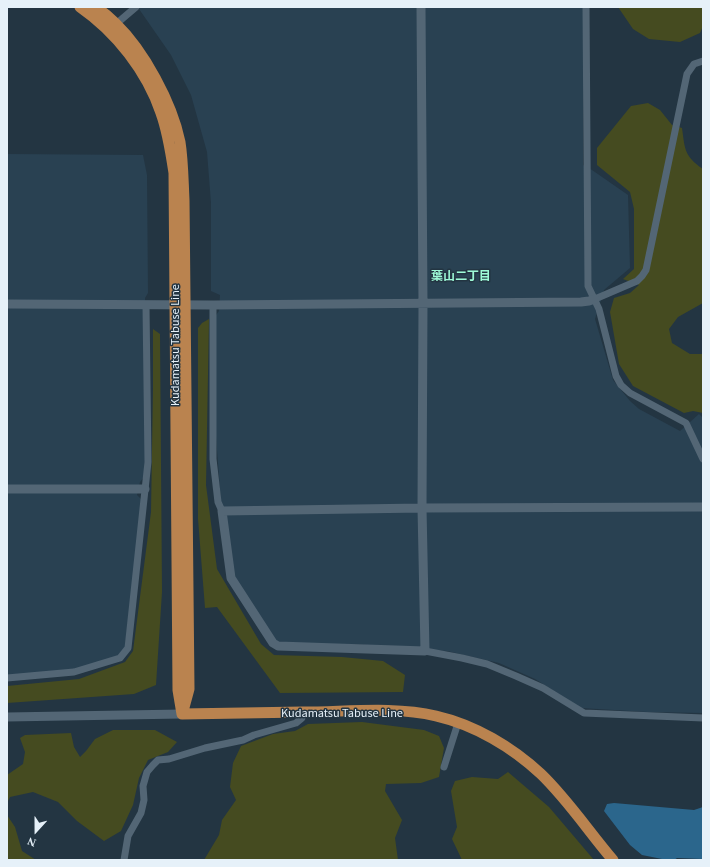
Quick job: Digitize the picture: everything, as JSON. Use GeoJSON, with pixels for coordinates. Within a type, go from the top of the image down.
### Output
{"type":"FeatureCollection","features":[{"type":"Feature","properties":{"kind":"main road","name":"Kudamatsu Tabuse Line"},"geometry":{"type":"LineString","coordinates":[[80,7],[110,32],[129,56],[146,80],[161,113],[169,143],[174,173],[180,305]]}},
{"type":"Feature","properties":{"kind":"main road","name":"Kudamatsu Tabuse Line"},"geometry":{"type":"LineString","coordinates":[[96,7],[116,24],[138,50],[154,74],[168,106],[180,142],[183,177],[180,305],[178,690],[182,714],[380,710],[419,713],[437,716],[458,723],[486,734],[514,752],[541,774],[565,800],[614,860]]}},
{"type":"Feature","properties":{"kind":"street"},"geometry":{"type":"LineString","coordinates":[[116,24],[136,7]]}},
{"type":"Feature","properties":{"kind":"street"},"geometry":{"type":"LineString","coordinates":[[420,7],[423,304],[422,508],[425,651]]}},
{"type":"Feature","properties":{"kind":"street"},"geometry":{"type":"LineString","coordinates":[[586,7],[588,286],[599,309],[616,376],[621,385],[630,393],[686,423],[703,459]]}},
{"type":"Feature","properties":{"kind":"street"},"geometry":{"type":"LineString","coordinates":[[7,304],[423,304],[581,302],[595,299],[636,281],[646,270],[687,74],[694,64],[703,60]]}},
{"type":"Feature","properties":{"kind":"street"},"geometry":{"type":"LineString","coordinates":[[7,678],[74,672],[120,658],[128,648],[148,462],[146,305]]}},
{"type":"Feature","properties":{"kind":"street"},"geometry":{"type":"LineString","coordinates":[[213,305],[213,459],[218,502],[222,511],[231,578],[273,643],[278,646],[425,651],[487,664],[543,688],[584,713],[703,718]]}},
{"type":"Feature","properties":{"kind":"street"},"geometry":{"type":"LineString","coordinates":[[7,489],[145,490]]}},
{"type":"Feature","properties":{"kind":"street"},"geometry":{"type":"LineString","coordinates":[[222,511],[422,508],[703,507]]}},
{"type":"Feature","properties":{"kind":"street"},"geometry":{"type":"LineString","coordinates":[[124,860],[128,836],[141,813],[144,800],[143,786],[147,772],[158,760],[169,759],[205,748],[243,740],[296,723],[302,718],[303,712]]}},
{"type":"Feature","properties":{"kind":"street"},"geometry":{"type":"LineString","coordinates":[[7,717],[182,714]]}},
{"type":"Feature","properties":{"kind":"street"},"geometry":{"type":"LineString","coordinates":[[444,767],[458,723]]}},
{"type":"Feature","properties":{"kind":"shaded area"},"geometry":{"type":"Polygon","coordinates":[[[141,7],[583,7],[583,165],[628,195],[630,268],[604,290],[595,319],[613,380],[630,401],[639,409],[680,431],[699,414],[703,418],[703,713],[647,712],[581,708],[535,679],[499,663],[447,651],[354,644],[280,644],[272,637],[232,573],[221,503],[215,423],[216,315],[219,311],[220,295],[211,291],[211,203],[207,152],[191,95],[171,55],[139,9],[141,7]]]}},
{"type":"Feature","properties":{"kind":"shaded area"},"geometry":{"type":"Polygon","coordinates":[[[7,154],[143,155],[147,175],[148,293],[145,298],[144,477],[140,482],[137,495],[142,500],[125,648],[118,657],[72,671],[7,676],[7,154]]]}},
{"type":"Feature","properties":{"kind":"green space"},"geometry":{"type":"Polygon","coordinates":[[[618,7],[703,7],[703,26],[700,33],[680,42],[649,39],[633,29],[618,7]]]}},
{"type":"Feature","properties":{"kind":"green space"},"geometry":{"type":"Polygon","coordinates":[[[648,103],[660,110],[672,125],[682,128],[686,152],[692,160],[703,169],[703,303],[678,317],[669,329],[672,343],[690,354],[703,354],[703,413],[693,411],[684,413],[633,386],[619,364],[610,312],[614,298],[630,293],[639,285],[623,279],[634,269],[634,209],[630,192],[597,165],[597,148],[631,106],[648,103]]]}},
{"type":"Feature","properties":{"kind":"green space"},"geometry":{"type":"Polygon","coordinates":[[[209,319],[206,485],[217,569],[261,644],[274,655],[342,657],[383,661],[405,675],[403,692],[280,693],[217,607],[205,608],[198,519],[198,328],[202,323],[209,319]]]}},
{"type":"Feature","properties":{"kind":"green space"},"geometry":{"type":"Polygon","coordinates":[[[153,329],[160,334],[162,592],[156,685],[134,694],[7,703],[7,686],[79,679],[125,662],[133,651],[151,512],[153,329]]]}},
{"type":"Feature","properties":{"kind":"green space"},"geometry":{"type":"Polygon","coordinates":[[[362,722],[424,730],[439,736],[444,748],[439,777],[421,783],[386,784],[385,791],[402,820],[395,838],[398,860],[204,860],[219,835],[222,820],[236,800],[230,787],[233,763],[241,746],[273,734],[295,731],[308,724],[362,722]]]}},
{"type":"Feature","properties":{"kind":"green space"},"geometry":{"type":"Polygon","coordinates":[[[113,730],[155,730],[177,742],[168,752],[148,760],[139,778],[133,805],[121,831],[104,841],[77,821],[58,802],[33,792],[10,797],[7,803],[7,775],[23,764],[25,752],[20,738],[25,735],[71,733],[74,747],[80,757],[95,739],[113,730]]]}},
{"type":"Feature","properties":{"kind":"green space"},"geometry":{"type":"Polygon","coordinates":[[[508,772],[549,807],[594,860],[462,860],[452,839],[457,827],[451,791],[455,781],[472,777],[498,779],[508,772]]]}},
{"type":"Feature","properties":{"kind":"green space"},"geometry":{"type":"Polygon","coordinates":[[[7,815],[15,827],[22,851],[36,860],[7,860],[7,815]]]}},
{"type":"Feature","properties":{"kind":"water"},"geometry":{"type":"Polygon","coordinates":[[[614,803],[694,810],[703,807],[703,859],[677,858],[674,860],[667,860],[642,855],[630,845],[604,811],[607,804],[614,803]]]}},
{"type":"Feature","properties":{"kind":"district","name":"葉山二丁目"},"geometry":{"type":"Point","coordinates":[461,275]}}]}
